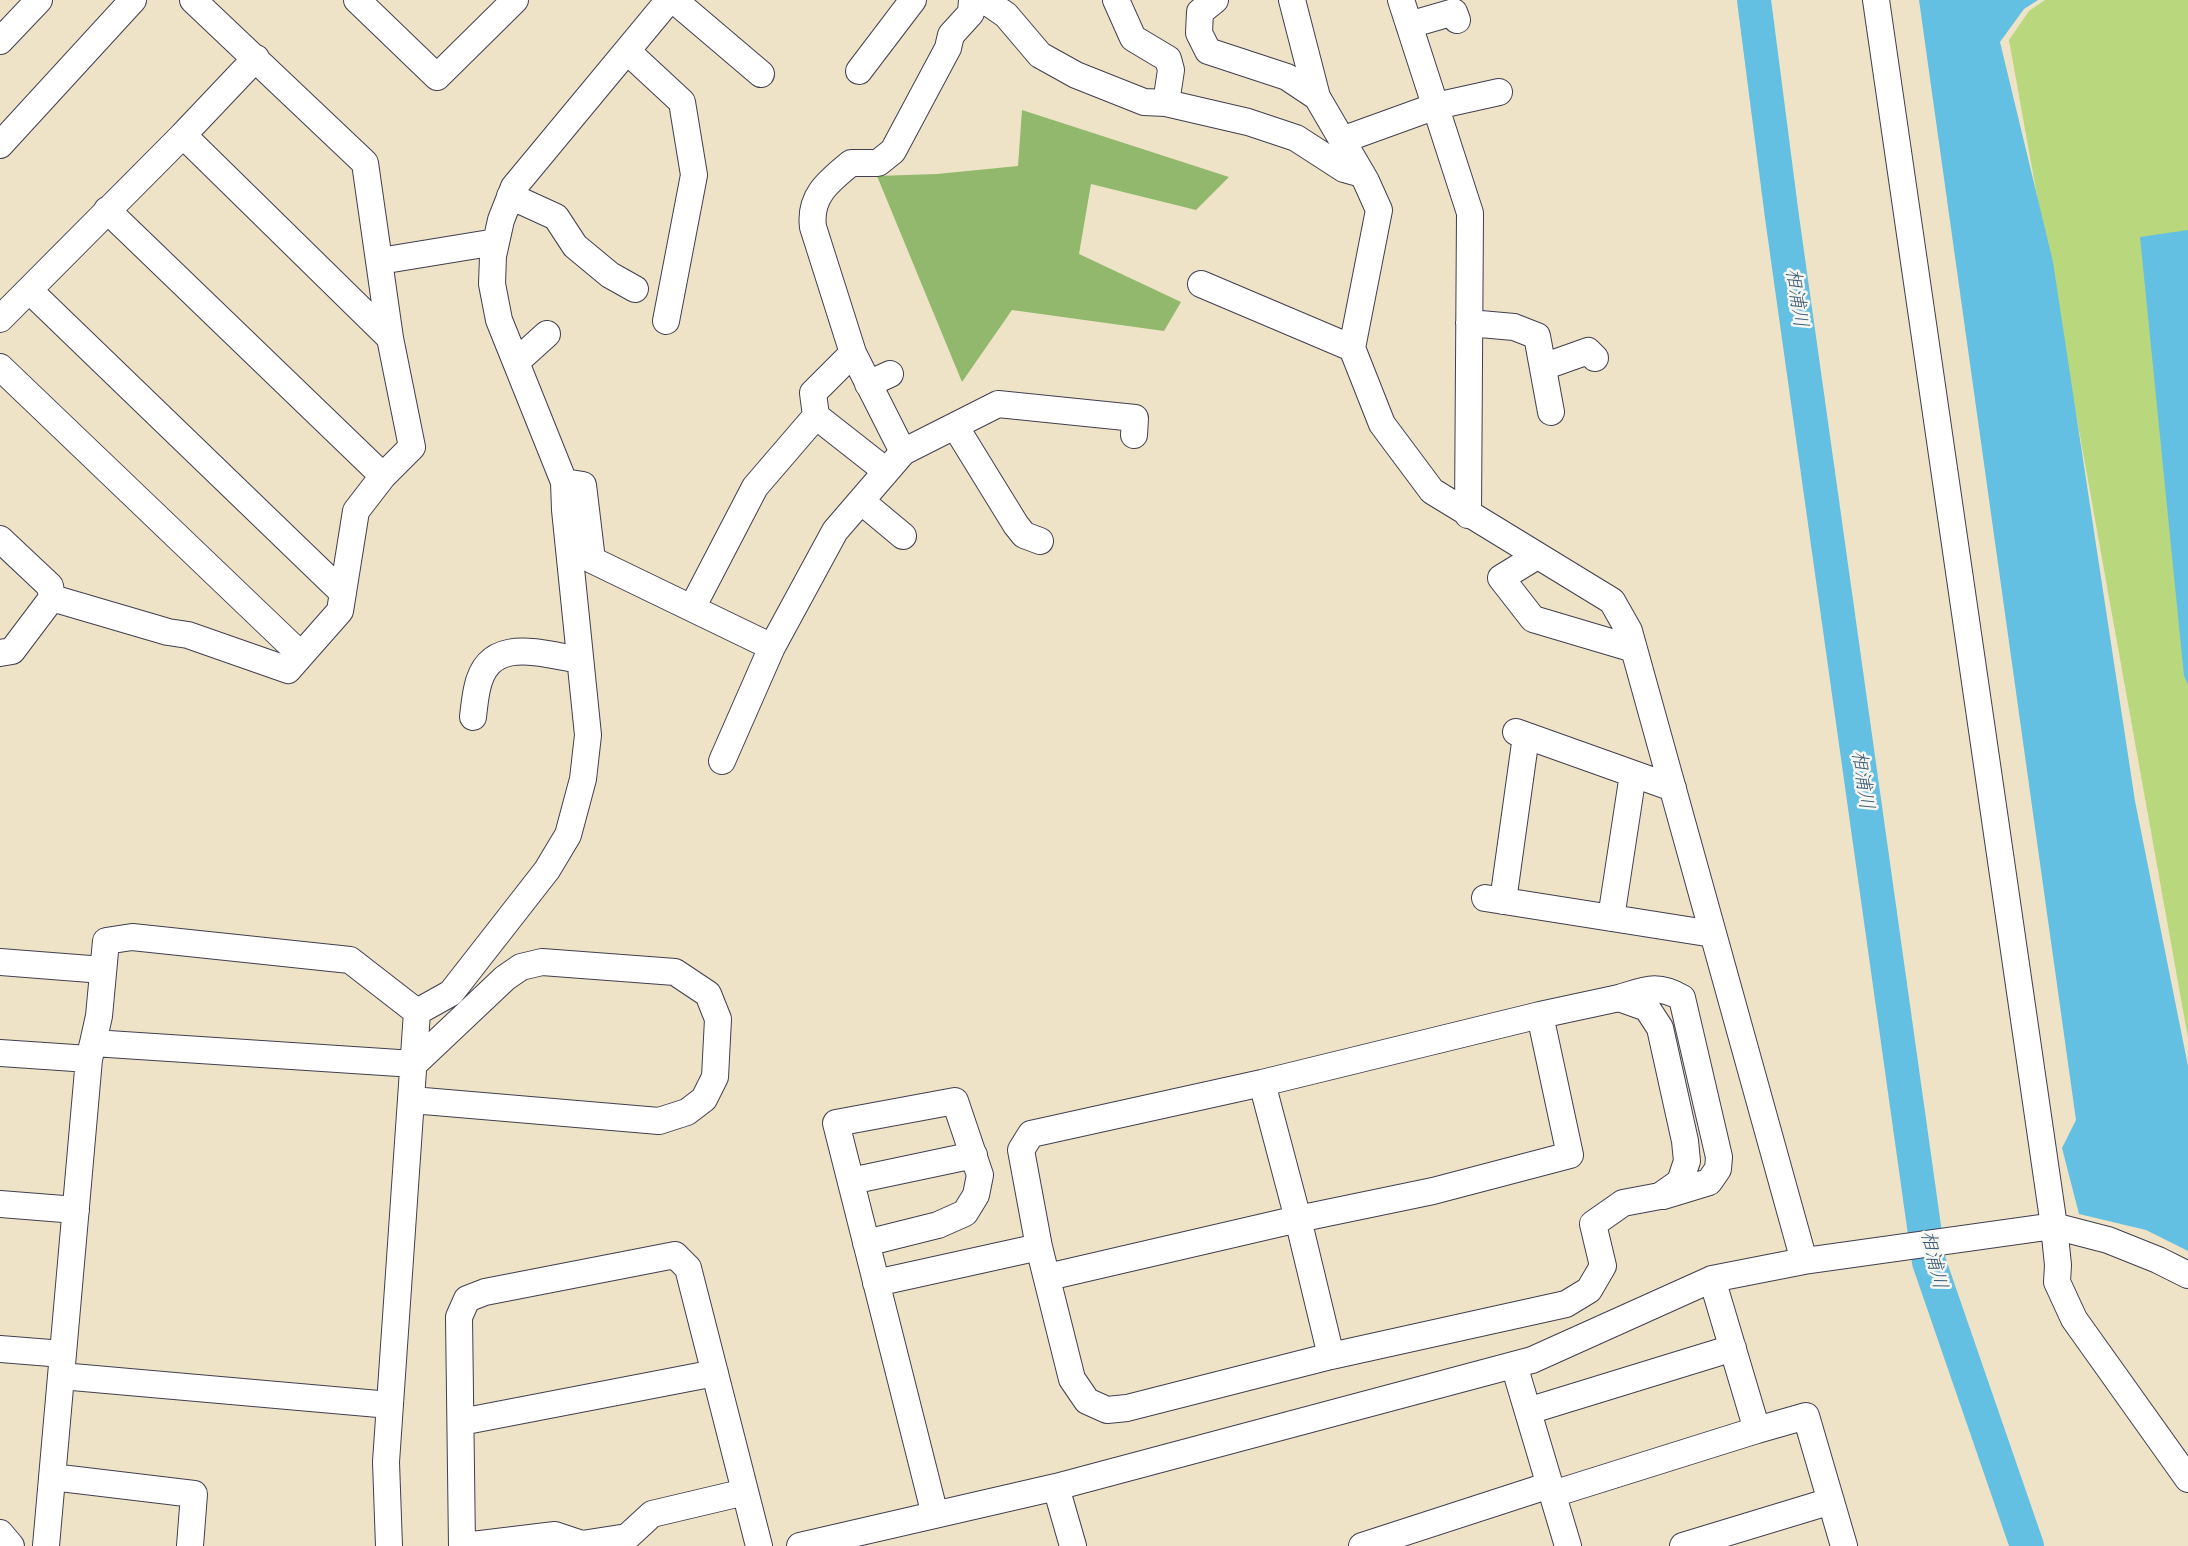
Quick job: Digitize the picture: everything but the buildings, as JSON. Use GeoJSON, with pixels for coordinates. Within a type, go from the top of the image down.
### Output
{"type":"FeatureCollection","features":[{"type":"Feature","properties":{"kind":"street"},"geometry":{"type":"LineString","coordinates":[[0,41],[39,0]]}},
{"type":"Feature","properties":{"kind":"street"},"geometry":{"type":"LineString","coordinates":[[0,145],[133,0]]}},
{"type":"Feature","properties":{"kind":"street"},"geometry":{"type":"LineString","coordinates":[[52,598],[168,632],[188,635],[288,670],[340,610],[356,511],[383,476],[412,447],[390,338],[365,163],[193,0]]}},
{"type":"Feature","properties":{"kind":"street"},"geometry":{"type":"LineString","coordinates":[[357,0],[437,77],[515,0]]}},
{"type":"Feature","properties":{"kind":"street"},"geometry":{"type":"LineString","coordinates":[[417,1012],[451,993],[547,870],[568,835],[583,779],[588,735],[564,482],[499,320],[492,284],[493,256],[501,220],[514,187],[669,0]]}},
{"type":"Feature","properties":{"kind":"street"},"geometry":{"type":"LineString","coordinates":[[674,0],[761,74]]}},
{"type":"Feature","properties":{"kind":"street"},"geometry":{"type":"LineString","coordinates":[[859,71],[913,0]]}},
{"type":"Feature","properties":{"kind":"street"},"geometry":{"type":"LineString","coordinates":[[903,452],[879,379],[853,353],[828,245],[811,214],[822,188],[851,163],[878,163],[893,151],[948,48],[951,35],[971,13],[974,0],[990,4],[1006,15],[1040,55],[1076,75],[1144,102],[1167,103],[1248,122],[1296,138],[1344,169],[1362,174]]}},
{"type":"Feature","properties":{"kind":"street"},"geometry":{"type":"LineString","coordinates":[[1116,0],[1133,38],[1168,59],[1171,70],[1167,103]]}},
{"type":"Feature","properties":{"kind":"street"},"geometry":{"type":"LineString","coordinates":[[1215,0],[1200,12],[1198,33],[1208,51],[1287,77],[1317,97]]}},
{"type":"Feature","properties":{"kind":"street"},"geometry":{"type":"LineString","coordinates":[[1292,0],[1317,97],[1362,174],[1379,210],[1352,348],[1382,424],[1432,491],[1612,601],[1629,631],[1713,934],[1814,1259]]}},
{"type":"Feature","properties":{"kind":"street"},"geometry":{"type":"LineString","coordinates":[[1401,0],[1470,213],[1468,515]]}},
{"type":"Feature","properties":{"kind":"street"},"geometry":{"type":"LineString","coordinates":[[1876,0],[2048,1227],[2058,1265],[2057,1282],[2074,1319],[2188,1479]]}},
{"type":"Feature","properties":{"kind":"street"},"geometry":{"type":"LineString","coordinates":[[1409,25],[1454,12]]}},
{"type":"Feature","properties":{"kind":"street"},"geometry":{"type":"LineString","coordinates":[[627,51],[682,102],[694,175],[666,321]]}},
{"type":"Feature","properties":{"kind":"street"},"geometry":{"type":"LineString","coordinates":[[0,319],[183,135],[256,58]]}},
{"type":"Feature","properties":{"kind":"street"},"geometry":{"type":"LineString","coordinates":[[1342,141],[1436,106],[1498,92]]}},
{"type":"Feature","properties":{"kind":"street"},"geometry":{"type":"LineString","coordinates":[[183,135],[390,338]]}},
{"type":"Feature","properties":{"kind":"street"},"geometry":{"type":"LineString","coordinates":[[510,196],[556,217],[575,246],[610,275],[635,289]]}},
{"type":"Feature","properties":{"kind":"street"},"geometry":{"type":"LineString","coordinates":[[107,210],[383,476]]}},
{"type":"Feature","properties":{"kind":"street"},"geometry":{"type":"LineString","coordinates":[[380,261],[496,242]]}},
{"type":"Feature","properties":{"kind":"street"},"geometry":{"type":"LineString","coordinates":[[1201,284],[1352,348]]}},
{"type":"Feature","properties":{"kind":"street"},"geometry":{"type":"LineString","coordinates":[[29,290],[343,593]]}},
{"type":"Feature","properties":{"kind":"street"},"geometry":{"type":"LineString","coordinates":[[1470,323],[1514,327],[1537,336],[1551,412]]}},
{"type":"Feature","properties":{"kind":"street"},"geometry":{"type":"LineString","coordinates":[[516,363],[547,334]]}},
{"type":"Feature","properties":{"kind":"street"},"geometry":{"type":"LineString","coordinates":[[1543,367],[1588,351],[1595,358]]}},
{"type":"Feature","properties":{"kind":"street"},"geometry":{"type":"LineString","coordinates":[[853,353],[813,393],[816,416],[886,471]]}},
{"type":"Feature","properties":{"kind":"street"},"geometry":{"type":"LineString","coordinates":[[0,367],[300,654]]}},
{"type":"Feature","properties":{"kind":"street"},"geometry":{"type":"LineString","coordinates":[[722,747],[772,647],[835,531],[903,452],[998,404],[1135,418],[1134,435]]}},
{"type":"Feature","properties":{"kind":"street"},"geometry":{"type":"LineString","coordinates":[[692,608],[754,487],[816,416]]}},
{"type":"Feature","properties":{"kind":"street"},"geometry":{"type":"LineString","coordinates":[[956,426],[1016,525],[1024,535],[1040,541]]}},
{"type":"Feature","properties":{"kind":"street"},"geometry":{"type":"LineString","coordinates":[[564,482],[583,484],[592,560],[772,647]]}},
{"type":"Feature","properties":{"kind":"street"},"geometry":{"type":"LineString","coordinates":[[861,501],[903,536]]}},
{"type":"Feature","properties":{"kind":"street"},"geometry":{"type":"LineString","coordinates":[[0,539],[50,586],[52,598],[12,651],[0,653]]}},
{"type":"Feature","properties":{"kind":"street"},"geometry":{"type":"LineString","coordinates":[[1537,556],[1501,578],[1533,619],[1634,649]]}},
{"type":"Feature","properties":{"kind":"street"},"geometry":{"type":"LineString","coordinates":[[473,717],[477,688],[484,669],[498,655],[514,650],[580,660]]}},
{"type":"Feature","properties":{"kind":"street"},"geometry":{"type":"LineString","coordinates":[[1673,788],[1521,734],[1494,900],[1713,934]]}},
{"type":"Feature","properties":{"kind":"street"},"geometry":{"type":"LineString","coordinates":[[1611,918],[1633,774]]}},
{"type":"Feature","properties":{"kind":"street"},"geometry":{"type":"LineString","coordinates":[[46,1546],[91,1051],[99,1016],[106,941],[132,937],[350,960],[417,1012]]}},
{"type":"Feature","properties":{"kind":"street"},"geometry":{"type":"LineString","coordinates":[[0,962],[103,970]]}},
{"type":"Feature","properties":{"kind":"street"},"geometry":{"type":"LineString","coordinates":[[0,1053],[91,1051],[414,1064],[505,978],[521,967],[542,962],[675,972],[708,994],[718,1019],[715,1077],[704,1099],[687,1112],[659,1121],[412,1100]]}},
{"type":"Feature","properties":{"kind":"street"},"geometry":{"type":"LineString","coordinates":[[1647,989],[1668,990],[1682,998],[1719,1157],[1718,1169],[1709,1182],[1660,1196],[1623,1203],[1593,1224],[1603,1266],[1589,1290],[1566,1305],[1331,1356],[1127,1408],[1107,1410],[1087,1401],[1072,1379],[1040,1246],[1021,1150],[1031,1134],[1262,1083],[1540,1016],[1619,998],[1647,989]]}},
{"type":"Feature","properties":{"kind":"street"},"geometry":{"type":"LineString","coordinates":[[1619,998],[1647,1008],[1660,1028],[1685,1141],[1687,1161],[1680,1182],[1660,1196]]}},
{"type":"Feature","properties":{"kind":"street"},"geometry":{"type":"LineString","coordinates":[[389,1546],[386,1462],[417,1012]]}},
{"type":"Feature","properties":{"kind":"street"},"geometry":{"type":"LineString","coordinates":[[1048,1277],[1298,1219],[1433,1191],[1570,1155],[1540,1016]]}},
{"type":"Feature","properties":{"kind":"street"},"geometry":{"type":"LineString","coordinates":[[1262,1083],[1331,1356]]}},
{"type":"Feature","properties":{"kind":"street"},"geometry":{"type":"LineString","coordinates":[[866,1243],[938,1225],[965,1213],[976,1195],[980,1175],[955,1101],[836,1123],[851,1181],[866,1243],[876,1283],[935,1515]]}},
{"type":"Feature","properties":{"kind":"street"},"geometry":{"type":"LineString","coordinates":[[851,1181],[974,1155]]}},
{"type":"Feature","properties":{"kind":"street"},"geometry":{"type":"LineString","coordinates":[[0,1204],[76,1210]]}},
{"type":"Feature","properties":{"kind":"street"},"geometry":{"type":"LineString","coordinates":[[800,1546],[1056,1487],[1532,1360],[1712,1280],[1814,1259],[2048,1227],[2108,1240],[2188,1275]]}},
{"type":"Feature","properties":{"kind":"street"},"geometry":{"type":"LineString","coordinates":[[876,1283],[1040,1246]]}},
{"type":"Feature","properties":{"kind":"street"},"geometry":{"type":"LineString","coordinates":[[746,1492],[652,1514],[627,1537],[582,1544],[555,1535],[463,1546],[459,1317],[466,1299],[485,1292],[675,1255],[688,1268],[746,1492],[759,1546]]}},
{"type":"Feature","properties":{"kind":"street"},"geometry":{"type":"LineString","coordinates":[[1712,1280],[1757,1430]]}},
{"type":"Feature","properties":{"kind":"street"},"geometry":{"type":"LineString","coordinates":[[1527,1411],[1733,1348]]}},
{"type":"Feature","properties":{"kind":"street"},"geometry":{"type":"LineString","coordinates":[[0,1349],[62,1365],[390,1405]]}},
{"type":"Feature","properties":{"kind":"street"},"geometry":{"type":"LineString","coordinates":[[1514,1365],[1568,1546]]}},
{"type":"Feature","properties":{"kind":"street"},"geometry":{"type":"LineString","coordinates":[[460,1422],[715,1373]]}},
{"type":"Feature","properties":{"kind":"street"},"geometry":{"type":"LineString","coordinates":[[1362,1546],[1806,1416],[1844,1546]]}},
{"type":"Feature","properties":{"kind":"street"},"geometry":{"type":"LineString","coordinates":[[52,1477],[195,1494],[190,1546]]}},
{"type":"Feature","properties":{"kind":"street"},"geometry":{"type":"LineString","coordinates":[[1056,1487],[1073,1546]]}},
{"type":"Feature","properties":{"kind":"street"},"geometry":{"type":"LineString","coordinates":[[1683,1546],[1831,1501]]}},
{"type":"Feature","properties":{"kind":"street"},"geometry":{"type":"LineString","coordinates":[[0,1533],[11,1546]]}},
{"type":"Feature","properties":{"kind":"green space"},"geometry":{"type":"Polygon","coordinates":[[[2045,0],[2188,0],[2188,1038],[2009,40],[2029,11],[2045,0]]]}},
{"type":"Feature","properties":{"kind":"green space"},"geometry":{"type":"Polygon","coordinates":[[[1022,110],[1229,177],[1196,210],[1091,184],[1079,254],[1181,302],[1164,331],[1012,310],[962,382],[877,176],[937,174],[1018,166],[1022,110]]]}},
{"type":"Feature","properties":{"kind":"water"},"geometry":{"type":"Polygon","coordinates":[[[1919,0],[2038,0],[2024,9],[2000,42],[2053,262],[2135,801],[2188,1066],[2188,1251],[2146,1230],[2079,1214],[2062,1148],[2076,1120],[1919,0]]]}},
{"type":"Feature","properties":{"kind":"water"},"geometry":{"type":"Polygon","coordinates":[[[2188,230],[2188,685],[2184,676],[2140,237],[2188,230]]]}},
{"type":"Feature","properties":{"kind":"waterway","name":"相浦川"},"geometry":{"type":"LineString","coordinates":[[1754,0],[1782,217],[1929,1262],[2027,1546]]}}]}
